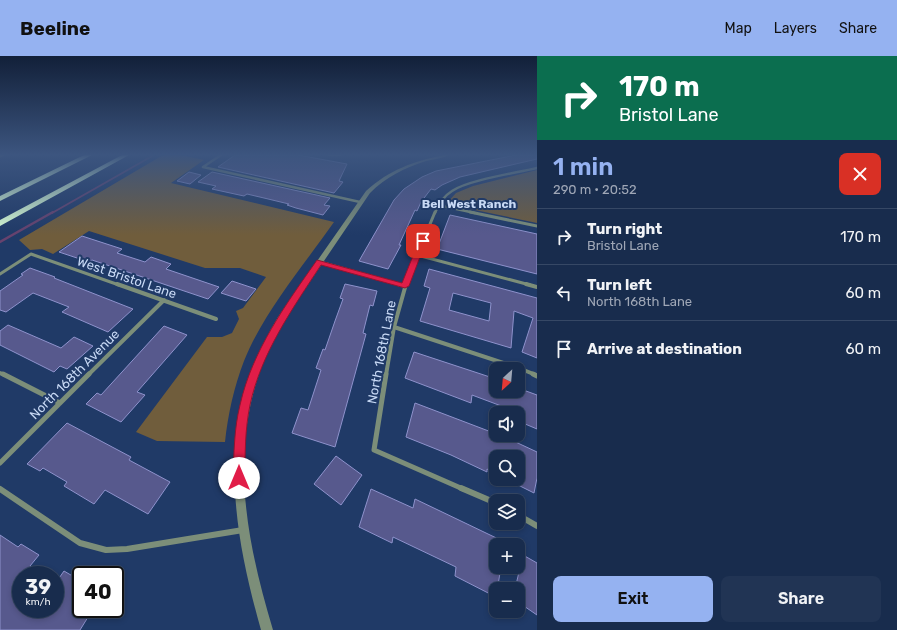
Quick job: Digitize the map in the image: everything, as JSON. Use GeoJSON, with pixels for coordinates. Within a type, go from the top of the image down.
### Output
{"type":"FeatureCollection","features":[{"type":"Feature","properties":{"kind":"highway"},"geometry":{"type":"LineString","coordinates":[[0,199],[35,182]]}},
{"type":"Feature","properties":{"kind":"highway"},"geometry":{"type":"LineString","coordinates":[[0,223],[76,182]]}},
{"type":"Feature","properties":{"kind":"street"},"geometry":{"type":"LineString","coordinates":[[269,182],[360,202]]}},
{"type":"Feature","properties":{"kind":"street"},"geometry":{"type":"LineString","coordinates":[[267,630],[256,593],[243,530],[239,478],[239,442],[245,404],[254,375],[270,338],[280,320],[360,202],[379,182]]}},
{"type":"Feature","properties":{"kind":"street","name":"North 168th Lane"},"geometry":{"type":"LineString","coordinates":[[478,182],[452,191],[438,205],[417,255],[405,286],[394,327],[374,450],[489,500]]}},
{"type":"Feature","properties":{"kind":"street"},"geometry":{"type":"LineString","coordinates":[[438,205],[537,226]]}},
{"type":"Feature","properties":{"kind":"street","name":"West Bristol Lane"},"geometry":{"type":"LineString","coordinates":[[0,274],[31,254],[216,319]]}},
{"type":"Feature","properties":{"kind":"street"},"geometry":{"type":"LineString","coordinates":[[417,255],[537,287]]}},
{"type":"Feature","properties":{"kind":"street"},"geometry":{"type":"LineString","coordinates":[[320,262],[405,286]]}},
{"type":"Feature","properties":{"kind":"street","name":"North 168th Avenue"},"geometry":{"type":"LineString","coordinates":[[0,463],[164,300]]}},
{"type":"Feature","properties":{"kind":"street"},"geometry":{"type":"LineString","coordinates":[[394,327],[516,367],[537,376]]}},
{"type":"Feature","properties":{"kind":"street"},"geometry":{"type":"LineString","coordinates":[[0,373],[60,403]]}},
{"type":"Feature","properties":{"kind":"street"},"geometry":{"type":"LineString","coordinates":[[0,489],[80,543],[106,550],[127,549],[243,530]]}},
{"type":"Feature","properties":{"kind":"street"},"geometry":{"type":"LineString","coordinates":[[525,519],[537,526]]}},
{"type":"Feature","properties":{"kind":"shaded area"},"geometry":{"type":"Polygon","coordinates":[[[118,182],[173,182],[171,183],[334,222],[273,307],[252,343],[240,371],[234,391],[225,442],[157,441],[136,432],[207,337],[222,337],[232,333],[239,319],[236,311],[243,308],[266,277],[240,268],[205,268],[89,231],[53,254],[42,249],[30,250],[19,240],[118,182]]]}},
{"type":"Feature","properties":{"kind":"shaded area"},"geometry":{"type":"Polygon","coordinates":[[[490,182],[537,182],[537,223],[446,204],[456,193],[473,186],[490,182]]]}},
{"type":"Feature","properties":{"kind":"building"},"geometry":{"type":"Polygon","coordinates":[[[180,182],[193,182],[190,184],[180,182]]]}},
{"type":"Feature","properties":{"kind":"building"},"geometry":{"type":"Polygon","coordinates":[[[198,182],[256,182],[330,198],[324,205],[330,206],[323,215],[287,205],[289,204],[247,194],[244,196],[212,189],[216,186],[198,182]]]}},
{"type":"Feature","properties":{"kind":"building"},"geometry":{"type":"Polygon","coordinates":[[[284,182],[343,182],[334,193],[284,182]]]}},
{"type":"Feature","properties":{"kind":"building"},"geometry":{"type":"Polygon","coordinates":[[[415,182],[449,182],[435,190],[431,189],[421,202],[417,211],[415,210],[399,245],[401,245],[388,269],[359,261],[394,200],[404,189],[415,182]]]}},
{"type":"Feature","properties":{"kind":"building"},"geometry":{"type":"Polygon","coordinates":[[[450,215],[537,234],[537,274],[437,249],[450,215]]]}},
{"type":"Feature","properties":{"kind":"building"},"geometry":{"type":"Polygon","coordinates":[[[82,236],[122,249],[117,253],[145,262],[151,257],[171,264],[166,269],[219,287],[208,299],[92,260],[89,262],[59,252],[82,236]]]}},
{"type":"Feature","properties":{"kind":"building"},"geometry":{"type":"Polygon","coordinates":[[[30,268],[133,309],[108,332],[62,312],[69,307],[33,293],[6,312],[0,310],[0,291],[23,275],[21,274],[30,268]]]}},
{"type":"Feature","properties":{"kind":"building"},"geometry":{"type":"Polygon","coordinates":[[[429,269],[537,298],[537,358],[522,352],[533,318],[514,311],[511,348],[420,321],[430,288],[424,286],[429,269]],[[453,293],[449,310],[489,321],[491,303],[453,293]]]}},
{"type":"Feature","properties":{"kind":"building"},"geometry":{"type":"Polygon","coordinates":[[[232,281],[256,289],[246,301],[221,293],[232,281]]]}},
{"type":"Feature","properties":{"kind":"building"},"geometry":{"type":"Polygon","coordinates":[[[345,284],[377,291],[373,306],[370,305],[363,333],[366,334],[335,447],[292,433],[301,408],[308,410],[321,370],[316,368],[323,349],[325,350],[343,299],[340,298],[345,284]]]}},
{"type":"Feature","properties":{"kind":"building"},"geometry":{"type":"Polygon","coordinates":[[[8,325],[61,348],[74,337],[93,346],[67,369],[60,366],[54,372],[0,345],[0,331],[8,325]]]}},
{"type":"Feature","properties":{"kind":"building"},"geometry":{"type":"Polygon","coordinates":[[[164,326],[187,335],[137,392],[145,395],[121,422],[86,404],[97,393],[101,395],[164,326]]]}},
{"type":"Feature","properties":{"kind":"building"},"geometry":{"type":"Polygon","coordinates":[[[414,352],[489,377],[489,398],[525,398],[525,391],[537,395],[537,429],[525,424],[525,406],[501,406],[472,395],[471,403],[405,378],[414,352]]]}},
{"type":"Feature","properties":{"kind":"building"},"geometry":{"type":"Polygon","coordinates":[[[415,403],[489,431],[489,442],[516,442],[537,452],[537,478],[534,493],[520,486],[525,486],[525,450],[489,450],[489,470],[487,469],[487,472],[451,455],[406,437],[415,403]]]}},
{"type":"Feature","properties":{"kind":"building"},"geometry":{"type":"Polygon","coordinates":[[[67,423],[131,457],[129,460],[170,482],[148,514],[105,490],[94,504],[64,486],[67,482],[43,468],[40,471],[27,464],[67,423]]]}},
{"type":"Feature","properties":{"kind":"building"},"geometry":{"type":"Polygon","coordinates":[[[336,456],[362,475],[341,505],[314,484],[336,456]]]}},
{"type":"Feature","properties":{"kind":"building"},"geometry":{"type":"Polygon","coordinates":[[[371,489],[413,508],[415,499],[496,538],[489,538],[489,574],[500,574],[498,582],[489,582],[489,593],[455,576],[456,567],[393,537],[392,543],[359,527],[371,489]]]}},
{"type":"Feature","properties":{"kind":"building"},"geometry":{"type":"Polygon","coordinates":[[[0,535],[18,547],[21,544],[39,555],[30,566],[12,566],[12,618],[64,618],[64,571],[72,576],[72,618],[87,618],[80,630],[0,630],[0,535]]]}},
{"type":"Feature","properties":{"kind":"building"},"geometry":{"type":"Polygon","coordinates":[[[525,556],[537,563],[537,615],[525,607],[525,582],[517,582],[519,574],[525,574],[525,556]]]}},
{"type":"Feature","properties":{"kind":"waterway"},"geometry":{"type":"LineString","coordinates":[[52,213],[107,182]]}},
{"type":"Feature","properties":{"kind":"waterway"},"geometry":{"type":"LineString","coordinates":[[0,242],[53,212]]}},
{"type":"Feature","properties":{"kind":"district","name":"Bell West Ranch"},"geometry":{"type":"Point","coordinates":[469,204]}},
{"type":"Feature","properties":{"kind":"route"},"geometry":{"type":"LineString","coordinates":[[239,478],[239,442],[245,404],[254,375],[261,357],[280,320],[320,262],[405,286],[423,241]]}}]}
